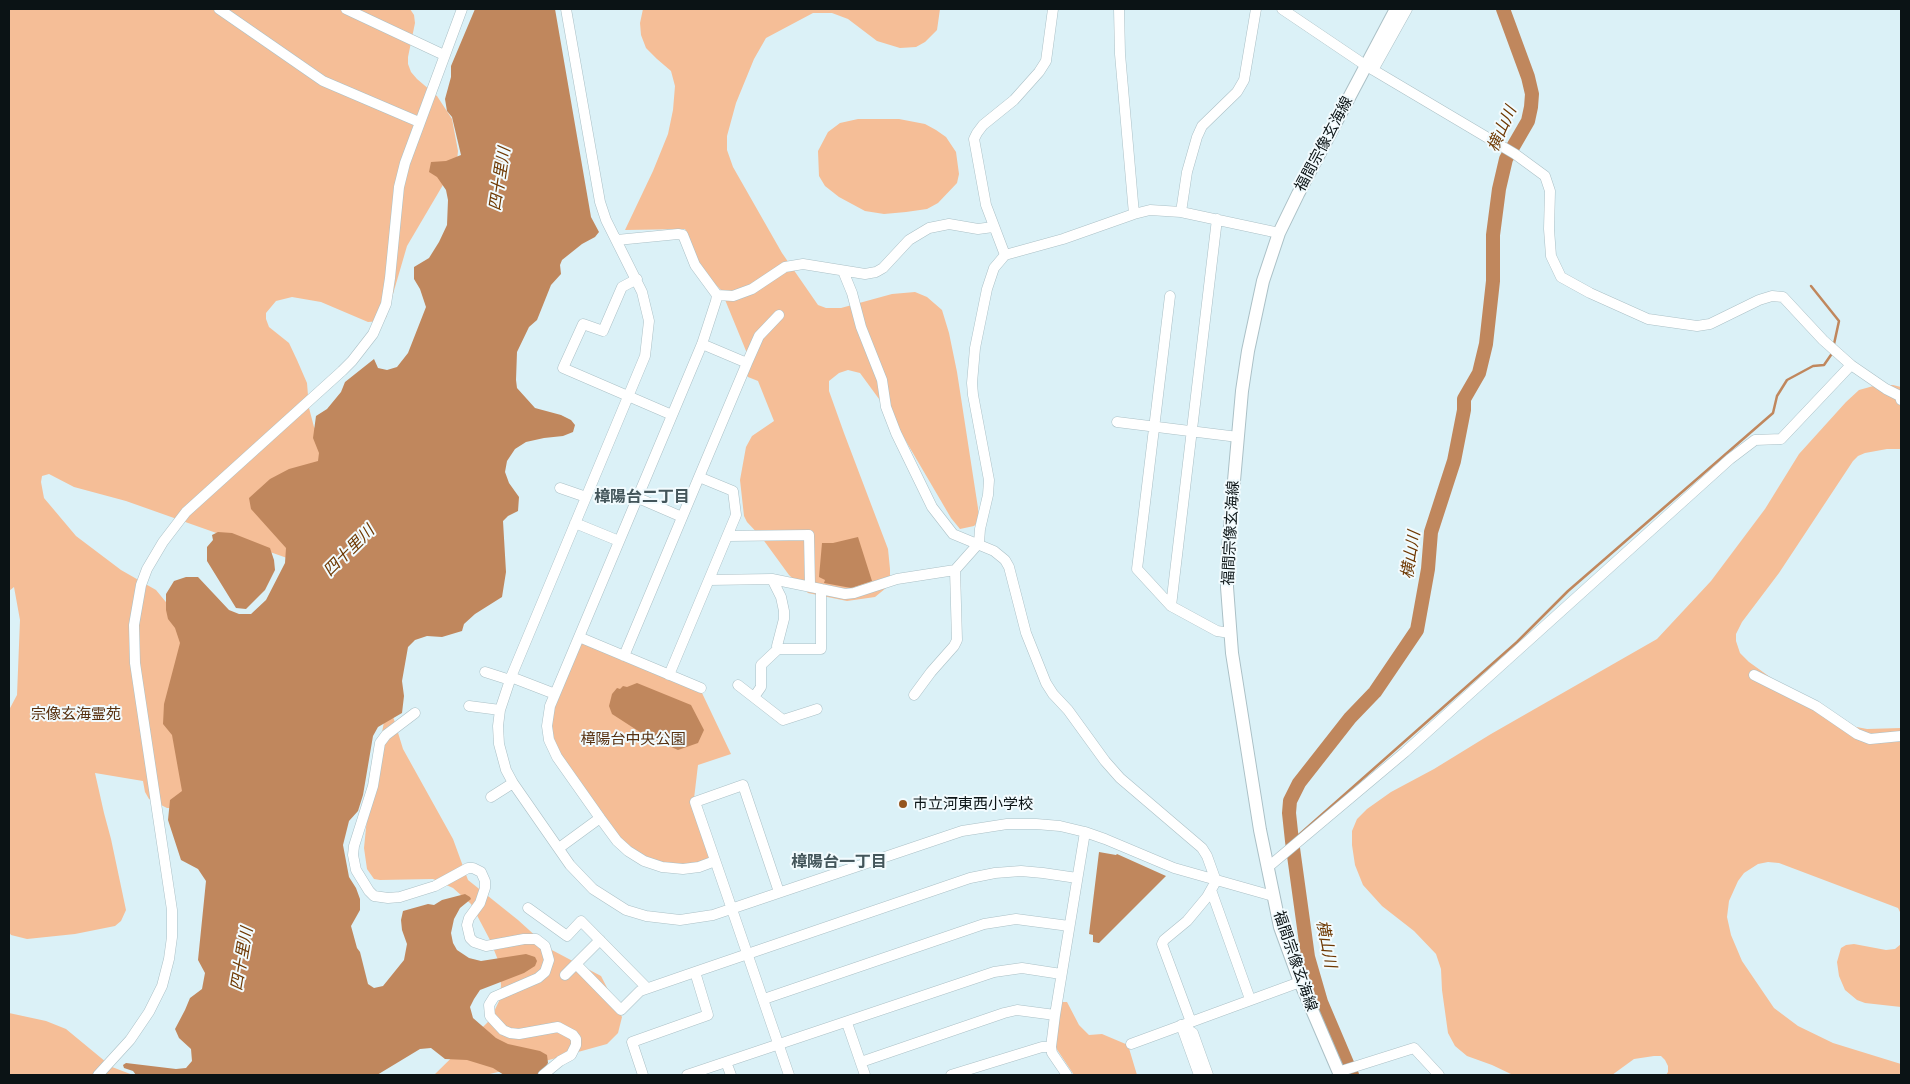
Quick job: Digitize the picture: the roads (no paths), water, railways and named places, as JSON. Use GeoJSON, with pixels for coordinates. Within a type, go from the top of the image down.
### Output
{"type":"FeatureCollection","features":[{"type":"Feature","properties":{"kind":"main road","name":"福間宗像玄海線"},"geometry":{"type":"LineString","coordinates":[[1339,1073],[1300,982],[1280,927],[1273,896],[1255,801],[1230,633],[1227,588],[1228,548],[1242,391],[1249,343],[1263,281],[1279,233],[1298,194],[1369,68],[1396,9]]}},
{"type":"Feature","properties":{"kind":"street"},"geometry":{"type":"LineString","coordinates":[[219,9],[323,82],[420,122]]}},
{"type":"Feature","properties":{"kind":"street"},"geometry":{"type":"LineString","coordinates":[[346,9],[444,55]]}},
{"type":"Feature","properties":{"kind":"street"},"geometry":{"type":"LineString","coordinates":[[98,1075],[130,1040],[149,1012],[162,986],[172,937],[172,910],[133,642],[141,586],[147,569],[159,548],[186,512],[347,366],[373,334],[386,304],[399,187],[405,163],[462,9]]}},
{"type":"Feature","properties":{"kind":"street"},"geometry":{"type":"LineString","coordinates":[[566,9],[600,202],[646,302],[649,331],[645,356],[511,678],[500,710],[498,726],[502,757],[513,784],[579,875],[593,889],[626,910],[646,916],[680,920],[698,918],[732,909],[944,836],[980,827],[1006,824],[1036,824],[1060,826],[1105,838],[1214,885],[1273,896]]}},
{"type":"Feature","properties":{"kind":"street"},"geometry":{"type":"LineString","coordinates":[[1006,255],[986,205],[974,140],[983,125],[1014,100],[1039,72],[1046,61],[1053,9]]}},
{"type":"Feature","properties":{"kind":"street"},"geometry":{"type":"LineString","coordinates":[[1118,9],[1120,54],[1134,214]]}},
{"type":"Feature","properties":{"kind":"street"},"geometry":{"type":"LineString","coordinates":[[1181,212],[1187,172],[1202,126],[1238,92],[1244,80],[1256,9]]}},
{"type":"Feature","properties":{"kind":"street"},"geometry":{"type":"LineString","coordinates":[[1282,9],[1369,68],[1515,154],[1545,176],[1550,191],[1549,230],[1551,256],[1561,277],[1590,293],[1648,319],[1697,326],[1710,324],[1759,300],[1772,296],[1783,297],[1823,340],[1851,365],[1886,390],[1900,396],[1901,400]]}},
{"type":"Feature","properties":{"kind":"street"},"geometry":{"type":"LineString","coordinates":[[1369,68],[1407,9]]}},
{"type":"Feature","properties":{"kind":"street"},"geometry":{"type":"LineString","coordinates":[[709,580],[772,579],[845,594],[854,593],[897,579],[955,570],[979,543],[980,529],[988,495],[989,480],[973,395],[975,348],[987,289],[994,268],[1006,255],[1150,210],[1181,212],[1279,233]]}},
{"type":"Feature","properties":{"kind":"street"},"geometry":{"type":"LineString","coordinates":[[1171,606],[1216,219]]}},
{"type":"Feature","properties":{"kind":"street"},"geometry":{"type":"LineString","coordinates":[[717,295],[733,296],[752,289],[785,267],[802,264],[813,264],[865,274],[876,272],[884,268],[909,240],[929,228],[949,224],[978,229],[994,227]]}},
{"type":"Feature","properties":{"kind":"street"},"geometry":{"type":"LineString","coordinates":[[617,240],[683,235],[695,264],[717,295]]}},
{"type":"Feature","properties":{"kind":"street"},"geometry":{"type":"LineString","coordinates":[[843,271],[852,293],[861,327],[882,380],[886,407],[896,433],[932,507],[953,534],[979,543],[994,551],[1005,560],[1026,633],[1046,683],[1053,694],[1068,710],[1105,761],[1120,778],[1202,848],[1208,856],[1214,885],[1250,999]]}},
{"type":"Feature","properties":{"kind":"street"},"geometry":{"type":"LineString","coordinates":[[637,279],[622,287],[603,331],[583,324],[563,368],[672,415]]}},
{"type":"Feature","properties":{"kind":"street"},"geometry":{"type":"LineString","coordinates":[[715,861],[699,867],[683,869],[662,867],[644,861],[628,851],[617,841],[553,750],[547,726],[550,706],[702,344],[717,295]]}},
{"type":"Feature","properties":{"kind":"street"},"geometry":{"type":"LineString","coordinates":[[1170,296],[1137,569],[1171,606],[1217,631],[1230,633]]}},
{"type":"Feature","properties":{"kind":"street"},"geometry":{"type":"LineString","coordinates":[[624,656],[747,364],[760,336],[779,315]]}},
{"type":"Feature","properties":{"kind":"street"},"geometry":{"type":"LineString","coordinates":[[702,344],[747,364]]}},
{"type":"Feature","properties":{"kind":"street"},"geometry":{"type":"LineString","coordinates":[[1268,868],[1404,752],[1730,459],[1755,440],[1781,439],[1851,365]]}},
{"type":"Feature","properties":{"kind":"street"},"geometry":{"type":"LineString","coordinates":[[1117,422],[1238,437]]}},
{"type":"Feature","properties":{"kind":"street"},"geometry":{"type":"LineString","coordinates":[[669,675],[736,515],[733,491],[700,477]]}},
{"type":"Feature","properties":{"kind":"street"},"geometry":{"type":"LineString","coordinates":[[560,488],[586,498]]}},
{"type":"Feature","properties":{"kind":"street"},"geometry":{"type":"LineString","coordinates":[[638,498],[682,517]]}},
{"type":"Feature","properties":{"kind":"street"},"geometry":{"type":"LineString","coordinates":[[575,523],[619,541]]}},
{"type":"Feature","properties":{"kind":"street"},"geometry":{"type":"LineString","coordinates":[[728,536],[809,535],[810,586]]}},
{"type":"Feature","properties":{"kind":"street"},"geometry":{"type":"LineString","coordinates":[[914,695],[957,640],[955,570]]}},
{"type":"Feature","properties":{"kind":"street"},"geometry":{"type":"LineString","coordinates":[[772,579],[781,598],[784,611],[778,649]]}},
{"type":"Feature","properties":{"kind":"street"},"geometry":{"type":"LineString","coordinates":[[754,697],[761,687],[761,665],[778,649],[821,649],[821,589]]}},
{"type":"Feature","properties":{"kind":"street"},"geometry":{"type":"LineString","coordinates":[[579,637],[701,688]]}},
{"type":"Feature","properties":{"kind":"street"},"geometry":{"type":"LineString","coordinates":[[485,672],[511,678],[555,694]]}},
{"type":"Feature","properties":{"kind":"street"},"geometry":{"type":"LineString","coordinates":[[1754,675],[1816,706],[1857,734],[1870,739],[1901,736]]}},
{"type":"Feature","properties":{"kind":"street"},"geometry":{"type":"LineString","coordinates":[[738,685],[783,720],[817,708]]}},
{"type":"Feature","properties":{"kind":"street"},"geometry":{"type":"LineString","coordinates":[[469,706],[500,710]]}},
{"type":"Feature","properties":{"kind":"street"},"geometry":{"type":"LineString","coordinates":[[415,713],[386,735],[380,743],[373,786],[354,846],[353,855],[356,870],[368,891],[374,896],[388,898],[435,886],[468,868],[481,872],[485,881],[485,888],[480,903],[469,918],[467,925],[470,938],[474,942],[486,946],[524,939],[536,939],[545,946],[548,960],[544,972],[538,978],[494,997],[489,1005],[490,1016],[503,1030],[510,1033],[519,1034],[558,1027],[573,1035],[576,1039],[576,1045],[571,1055],[560,1061],[544,1075]]}},
{"type":"Feature","properties":{"kind":"street"},"geometry":{"type":"LineString","coordinates":[[490,797],[513,784]]}},
{"type":"Feature","properties":{"kind":"street"},"geometry":{"type":"LineString","coordinates":[[779,892],[743,785],[695,802],[789,1075]]}},
{"type":"Feature","properties":{"kind":"street"},"geometry":{"type":"LineString","coordinates":[[559,848],[600,818]]}},
{"type":"Feature","properties":{"kind":"street"},"geometry":{"type":"LineString","coordinates":[[1067,1075],[1052,1053],[1051,1047],[1061,974],[1085,832]]}},
{"type":"Feature","properties":{"kind":"street"},"geometry":{"type":"LineString","coordinates":[[576,964],[621,1010],[640,991],[647,988],[970,878],[995,872],[1021,871],[1043,872],[1077,878]]}},
{"type":"Feature","properties":{"kind":"street"},"geometry":{"type":"LineString","coordinates":[[1199,1075],[1162,944],[1164,940],[1188,921],[1214,885]]}},
{"type":"Feature","properties":{"kind":"street"},"geometry":{"type":"LineString","coordinates":[[528,908],[567,936],[581,921],[647,988]]}},
{"type":"Feature","properties":{"kind":"street"},"geometry":{"type":"LineString","coordinates":[[764,999],[984,924],[1016,919],[1069,926]]}},
{"type":"Feature","properties":{"kind":"street"},"geometry":{"type":"LineString","coordinates":[[565,975],[600,940]]}},
{"type":"Feature","properties":{"kind":"street"},"geometry":{"type":"LineString","coordinates":[[687,1075],[994,972],[1022,968],[1061,974]]}},
{"type":"Feature","properties":{"kind":"street"},"geometry":{"type":"LineString","coordinates":[[643,1075],[632,1042],[708,1015],[695,972]]}},
{"type":"Feature","properties":{"kind":"street"},"geometry":{"type":"LineString","coordinates":[[1131,1044],[1300,982]]}},
{"type":"Feature","properties":{"kind":"street"},"geometry":{"type":"LineString","coordinates":[[861,1062],[1016,1010],[1055,1015]]}},
{"type":"Feature","properties":{"kind":"street"},"geometry":{"type":"LineString","coordinates":[[846,1022],[865,1075]]}},
{"type":"Feature","properties":{"kind":"street"},"geometry":{"type":"LineString","coordinates":[[1186,1024],[1193,1034],[1208,1075]]}},
{"type":"Feature","properties":{"kind":"street"},"geometry":{"type":"LineString","coordinates":[[951,1075],[1042,1047],[1051,1047]]}},
{"type":"Feature","properties":{"kind":"street"},"geometry":{"type":"LineString","coordinates":[[1339,1073],[1414,1048],[1439,1075]]}},
{"type":"Feature","properties":{"kind":"street"},"geometry":{"type":"LineString","coordinates":[[726,1062],[731,1075]]}},
{"type":"Feature","properties":{"kind":"water","name":"四十里川"},"geometry":{"type":"Polygon","coordinates":[[[475,9],[555,9],[591,217],[599,232],[595,237],[582,244],[562,260],[560,265],[561,274],[551,285],[537,320],[529,327],[517,352],[516,380],[517,388],[535,408],[561,415],[571,420],[575,425],[573,432],[563,436],[526,442],[515,449],[507,461],[505,472],[509,483],[519,497],[518,511],[503,521],[506,572],[502,597],[475,614],[464,624],[462,631],[442,637],[427,636],[415,640],[408,647],[402,681],[404,696],[402,713],[378,727],[373,736],[363,795],[358,811],[349,821],[343,845],[349,877],[360,899],[360,910],[351,926],[368,984],[374,988],[383,986],[404,960],[407,944],[402,930],[401,920],[403,911],[428,904],[434,905],[442,900],[465,894],[471,899],[460,908],[454,919],[451,933],[457,950],[469,958],[481,961],[526,954],[535,957],[537,961],[535,966],[524,973],[480,990],[470,1007],[473,1018],[496,1038],[508,1044],[540,1051],[547,1055],[548,1063],[540,1075],[504,1075],[493,1068],[467,1060],[445,1059],[431,1048],[420,1049],[377,1075],[136,1075],[133,1071],[124,1068],[123,1065],[126,1063],[176,1069],[186,1068],[192,1061],[191,1049],[179,1038],[175,1029],[190,998],[202,989],[205,973],[198,960],[206,881],[198,869],[181,860],[168,820],[170,800],[182,791],[172,735],[163,724],[164,704],[180,643],[175,628],[168,619],[166,594],[174,581],[186,577],[198,577],[229,610],[239,614],[251,614],[266,600],[285,563],[286,548],[251,509],[249,498],[270,479],[289,469],[318,461],[319,453],[313,438],[316,416],[327,409],[341,392],[345,382],[374,359],[378,368],[387,370],[397,367],[408,353],[426,307],[420,289],[414,279],[414,267],[429,258],[447,225],[448,200],[446,190],[437,177],[429,172],[431,162],[446,161],[461,155],[452,117],[447,111],[445,99],[451,77],[451,66],[475,9]]]}},
{"type":"Feature","properties":{"kind":"water"},"geometry":{"type":"Polygon","coordinates":[[[218,532],[232,533],[270,548],[275,570],[265,590],[246,609],[236,608],[207,561],[207,547],[213,540],[212,535],[218,532]]]}},
{"type":"Feature","properties":{"kind":"water"},"geometry":{"type":"Polygon","coordinates":[[[858,537],[872,581],[851,588],[824,583],[825,580],[819,577],[822,543],[833,543],[858,537]]]}},
{"type":"Feature","properties":{"kind":"water"},"geometry":{"type":"Polygon","coordinates":[[[637,683],[691,705],[704,730],[698,743],[678,750],[646,736],[612,714],[609,706],[612,694],[617,688],[620,689],[623,686],[627,687],[637,683]]]}},
{"type":"Feature","properties":{"kind":"water"},"geometry":{"type":"Polygon","coordinates":[[[1099,852],[1117,854],[1166,876],[1099,943],[1093,942],[1093,935],[1089,934],[1099,852]]]}},
{"type":"Feature","properties":{"kind":"waterway","name":"横山川"},"geometry":{"type":"LineString","coordinates":[[1352,1075],[1321,1002],[1308,957],[1292,841],[1289,813],[1290,801],[1299,783],[1350,718],[1375,692],[1417,630],[1428,569],[1431,532],[1454,461],[1464,410],[1464,399],[1479,373],[1486,344],[1493,281],[1493,235],[1499,189],[1506,159],[1528,121],[1531,107],[1532,94],[1528,77],[1503,9]]}},
{"type":"Feature","properties":{"kind":"waterway"},"geometry":{"type":"LineString","coordinates":[[1811,286],[1839,321],[1834,344]]}},
{"type":"Feature","properties":{"kind":"waterway"},"geometry":{"type":"LineString","coordinates":[[1292,841],[1517,642],[1568,591],[1773,413],[1777,396],[1787,380],[1813,366],[1824,365],[1833,352]]}},
{"type":"Feature","properties":{"kind":"place","name":"市立河東西小学校"},"geometry":{"type":"Point","coordinates":[903,804]}},
{"type":"Feature","properties":{"kind":"district","name":"樟陽台二丁目"},"geometry":{"type":"Point","coordinates":[642,497]}},
{"type":"Feature","properties":{"kind":"district","name":"樟陽台一丁目"},"geometry":{"type":"Point","coordinates":[839,862]}},
{"type":"Feature","properties":{"kind":"park label","name":"宗像玄海霊苑"},"geometry":{"type":"Point","coordinates":[76,714]}},
{"type":"Feature","properties":{"kind":"park label","name":"樟陽台中央公園"},"geometry":{"type":"Point","coordinates":[633,739]}}]}
